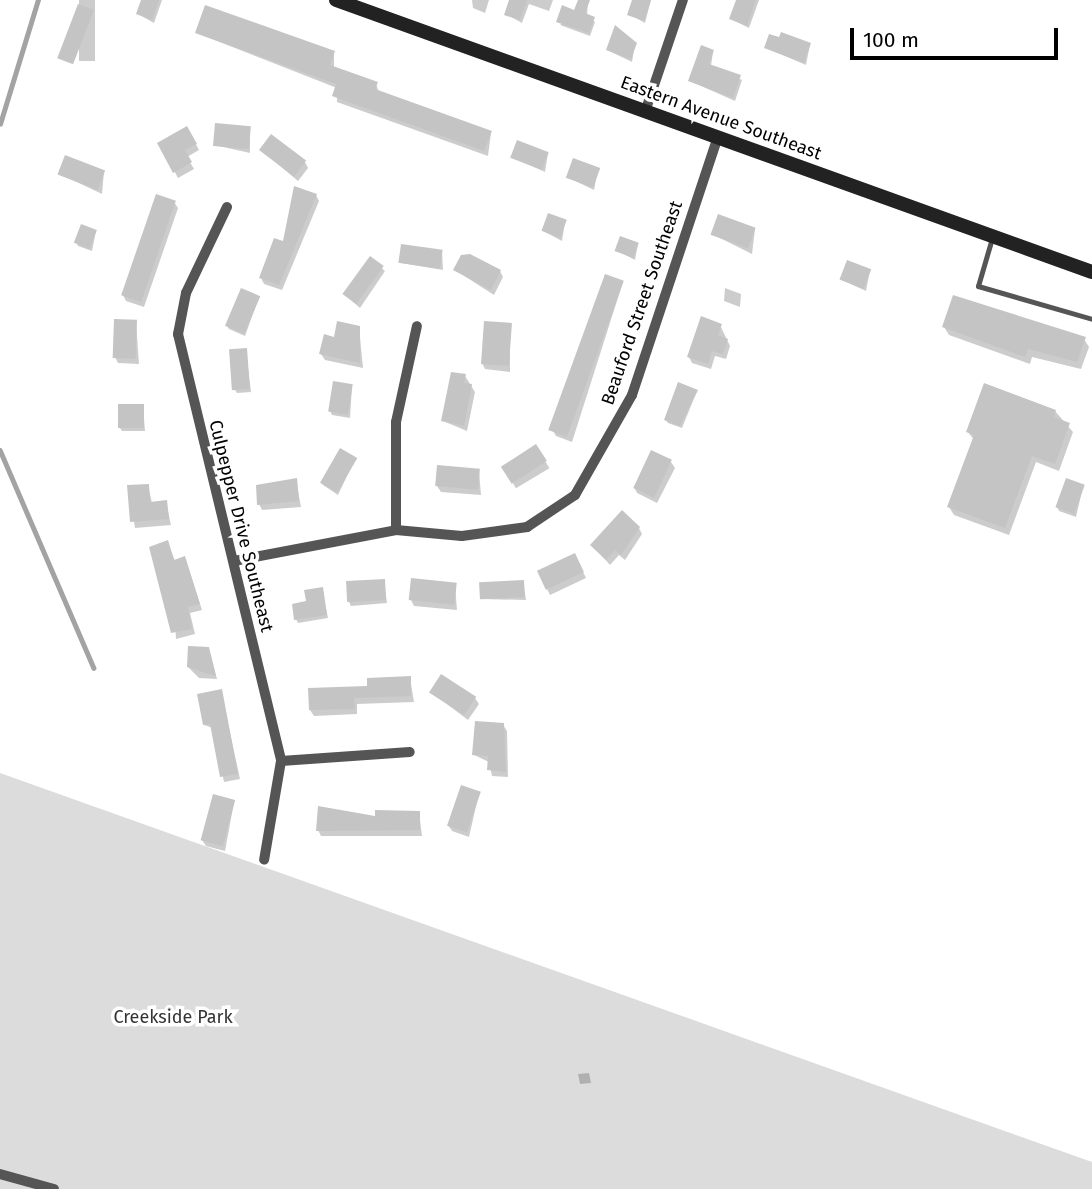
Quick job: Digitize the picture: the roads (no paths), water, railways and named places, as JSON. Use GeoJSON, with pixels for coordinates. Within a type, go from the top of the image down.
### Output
{"type":"FeatureCollection","features":[{"type":"Feature","properties":{"kind":"street","name":"Eastern Avenue Southeast"},"geometry":{"type":"LineString","coordinates":[[336,0],[1092,272]]}},
{"type":"Feature","properties":{"kind":"street"},"geometry":{"type":"LineString","coordinates":[[645,111],[683,0]]}},
{"type":"Feature","properties":{"kind":"street","name":"Beauford Street Southeast"},"geometry":{"type":"LineString","coordinates":[[234,561],[396,530],[462,536],[527,527],[575,495],[607,450],[632,395],[718,137]]}},
{"type":"Feature","properties":{"kind":"street","name":"Culpepper Drive Southeast"},"geometry":{"type":"LineString","coordinates":[[227,207],[186,293],[178,334],[281,761],[264,860]]}},
{"type":"Feature","properties":{"kind":"street"},"geometry":{"type":"LineString","coordinates":[[396,530],[396,422],[417,326]]}},
{"type":"Feature","properties":{"kind":"street"},"geometry":{"type":"LineString","coordinates":[[281,761],[410,752]]}},
{"type":"Feature","properties":{"kind":"street"},"geometry":{"type":"LineString","coordinates":[[0,1174],[54,1189]]}},
{"type":"Feature","properties":{"kind":"lane"},"geometry":{"type":"LineString","coordinates":[[992,236],[978,286],[1092,319]]}},
{"type":"Feature","properties":{"kind":"waterway"},"geometry":{"type":"LineString","coordinates":[[0,124],[38,0]]}},
{"type":"Feature","properties":{"kind":"waterway"},"geometry":{"type":"LineString","coordinates":[[0,450],[94,668]]}},
{"type":"Feature","properties":{"kind":"park label","name":"Creekside Park"},"geometry":{"type":"Point","coordinates":[173,1017]}}]}
